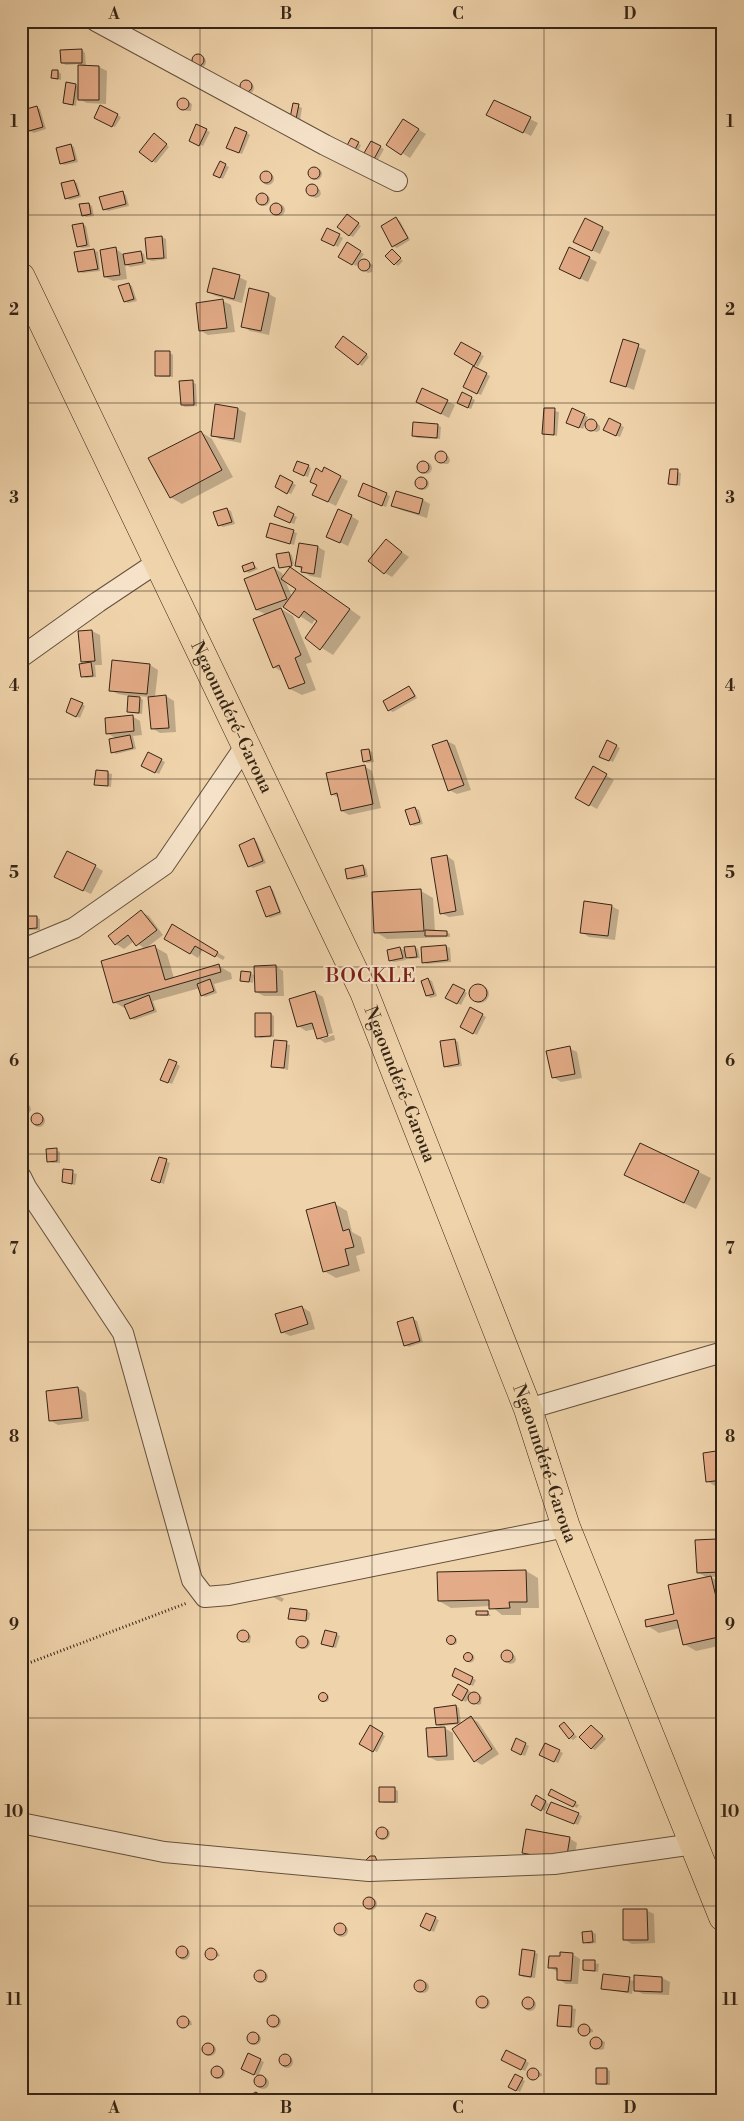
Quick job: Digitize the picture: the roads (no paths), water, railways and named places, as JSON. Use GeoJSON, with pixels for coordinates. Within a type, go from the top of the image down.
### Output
{"type":"FeatureCollection","features":[{"type":"Feature","properties":{"kind":"highway","name":"Ngaoundéré-Garoua"},"geometry":{"type":"LineString","coordinates":[[21,277],[364,992],[528,1409],[566,1526],[723,1917]]}},
{"type":"Feature","properties":{"kind":"street"},"geometry":{"type":"LineString","coordinates":[[96,21],[324,145],[397,180]]}},
{"type":"Feature","properties":{"kind":"street"},"geometry":{"type":"LineString","coordinates":[[21,657],[158,562]]}},
{"type":"Feature","properties":{"kind":"street"},"geometry":{"type":"LineString","coordinates":[[21,950],[74,928],[164,865],[246,745]]}},
{"type":"Feature","properties":{"kind":"street"},"geometry":{"type":"LineString","coordinates":[[21,1177],[123,1333],[192,1580],[205,1597],[229,1595],[566,1526]]}},
{"type":"Feature","properties":{"kind":"street"},"geometry":{"type":"LineString","coordinates":[[528,1409],[723,1352]]}},
{"type":"Feature","properties":{"kind":"street"},"geometry":{"type":"LineString","coordinates":[[21,1823],[164,1852],[368,1870],[554,1864],[694,1844]]}},
{"type":"Feature","properties":{"kind":"district","name":"BOCKLE"},"geometry":{"type":"Point","coordinates":[371,976]}}]}
